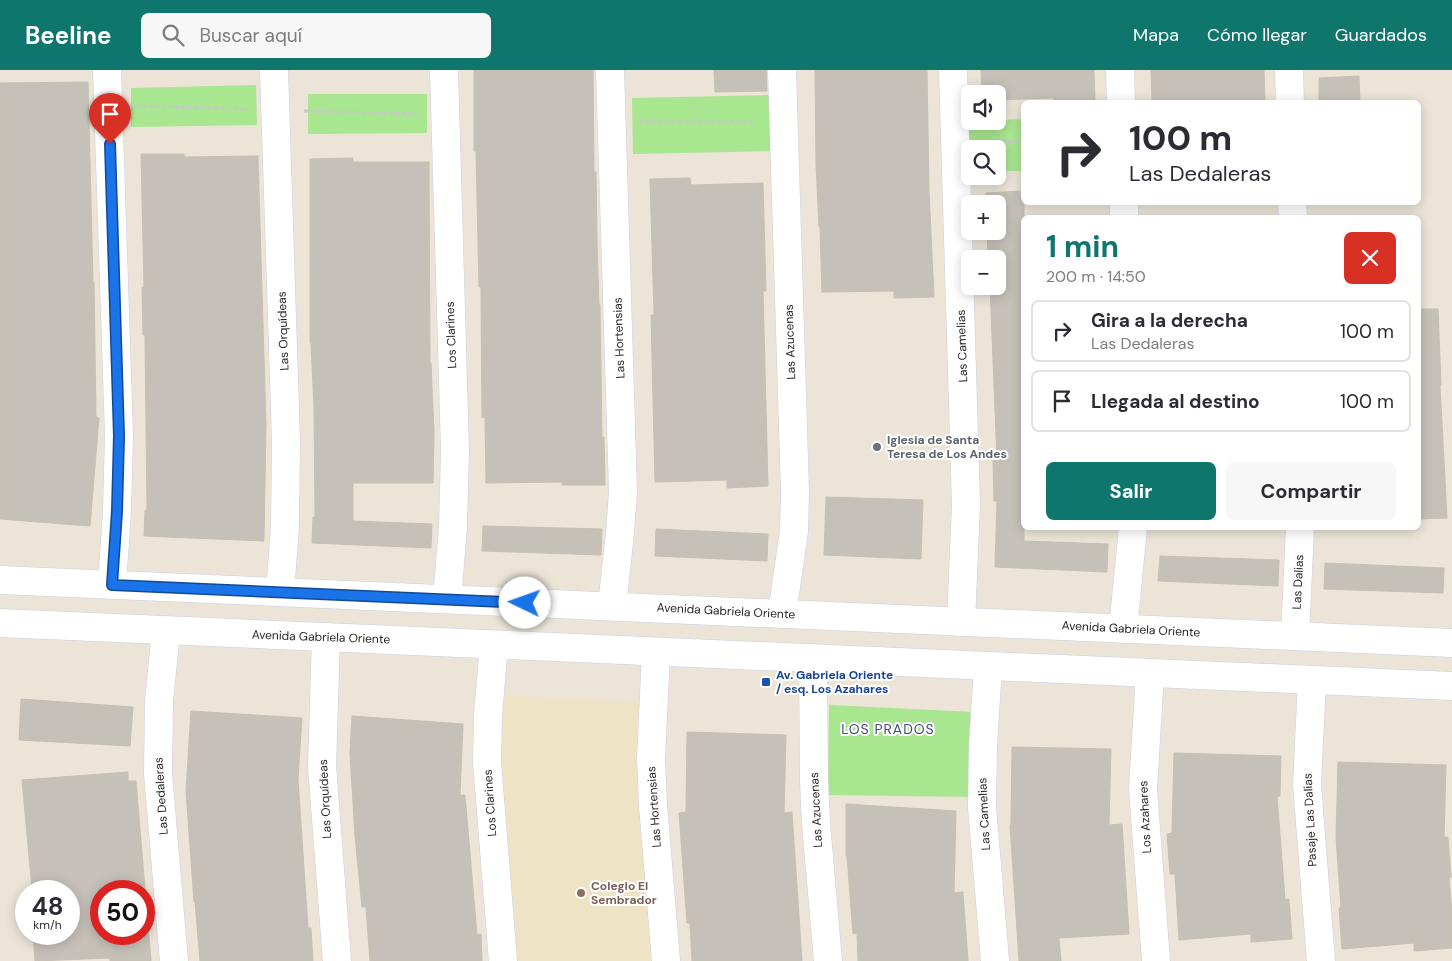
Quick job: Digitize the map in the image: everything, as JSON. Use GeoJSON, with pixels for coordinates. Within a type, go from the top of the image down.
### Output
{"type":"FeatureCollection","features":[{"type":"Feature","properties":{"kind":"street"},"geometry":{"type":"LineString","coordinates":[[107,70],[119,436],[117,511],[112,585]]}},
{"type":"Feature","properties":{"kind":"street","name":"Las Orquídeas"},"geometry":{"type":"LineString","coordinates":[[274,70],[286,441],[285,527],[280,592]]}},
{"type":"Feature","properties":{"kind":"street","name":"Los Clarines"},"geometry":{"type":"LineString","coordinates":[[444,70],[455,450],[453,526],[447,599]]}},
{"type":"Feature","properties":{"kind":"street","name":"Las Hortensias"},"geometry":{"type":"LineString","coordinates":[[610,70],[623,491],[612,606]]}},
{"type":"Feature","properties":{"kind":"street","name":"Las Azucenas"},"geometry":{"type":"LineString","coordinates":[[782,70],[794,492],[794,531],[782,614]]}},
{"type":"Feature","properties":{"kind":"street","name":"Las Camelias"},"geometry":{"type":"LineString","coordinates":[[953,70],[966,505],[961,622]]}},
{"type":"Feature","properties":{"kind":"street"},"geometry":{"type":"LineString","coordinates":[[1120,70],[1121,100]]}},
{"type":"Feature","properties":{"kind":"street"},"geometry":{"type":"LineString","coordinates":[[1289,70],[1290,100]]}},
{"type":"Feature","properties":{"kind":"street"},"geometry":{"type":"LineString","coordinates":[[1124,629],[1133,530]]}},
{"type":"Feature","properties":{"kind":"street","name":"Las Dalias"},"geometry":{"type":"LineString","coordinates":[[1295,636],[1300,530]]}},
{"type":"Feature","properties":{"kind":"street","name":"Avenida Gabriela Oriente"},"geometry":{"type":"LineString","coordinates":[[0,580],[1452,643]]}},
{"type":"Feature","properties":{"kind":"street","name":"Avenida Gabriela Oriente"},"geometry":{"type":"LineString","coordinates":[[0,624],[1452,686]]}},
{"type":"Feature","properties":{"kind":"street","name":"Las Dedaleras"},"geometry":{"type":"LineString","coordinates":[[166,631],[157,737],[158,774],[174,961]]}},
{"type":"Feature","properties":{"kind":"street","name":"Las Orquídeas"},"geometry":{"type":"LineString","coordinates":[[326,638],[322,766],[337,961]]}},
{"type":"Feature","properties":{"kind":"street","name":"Los Clarines"},"geometry":{"type":"LineString","coordinates":[[494,645],[488,715],[487,762],[503,961]]}},
{"type":"Feature","properties":{"kind":"street","name":"Las Hortensias"},"geometry":{"type":"LineString","coordinates":[[656,652],[651,759],[666,961]]}},
{"type":"Feature","properties":{"kind":"street","name":"Las Azucenas"},"geometry":{"type":"LineString","coordinates":[[813,658],[814,781],[828,961]]}},
{"type":"Feature","properties":{"kind":"street","name":"Las Camelias"},"geometry":{"type":"LineString","coordinates":[[988,666],[982,746],[982,807],[995,961]]}},
{"type":"Feature","properties":{"kind":"street","name":"Los Azahares"},"geometry":{"type":"LineString","coordinates":[[1150,673],[1143,789],[1156,961]]}},
{"type":"Feature","properties":{"kind":"street","name":"Pasaje Las Dalias"},"geometry":{"type":"LineString","coordinates":[[1312,680],[1307,785],[1321,961]]}},
{"type":"Feature","properties":{"kind":"path"},"geometry":{"type":"LineString","coordinates":[[612,122],[783,122]]}},
{"type":"Feature","properties":{"kind":"path"},"geometry":{"type":"LineString","coordinates":[[955,140],[1021,142]]}},
{"type":"Feature","properties":{"kind":"shaded area","name":"Colegio El Sembrador"},"geometry":{"type":"Polygon","coordinates":[[[504,695],[645,703],[658,961],[517,961],[501,761],[504,695]]]}},
{"type":"Feature","properties":{"kind":"green space"},"geometry":{"type":"Polygon","coordinates":[[[256,85],[257,125],[131,127],[131,88],[256,85]]]}},
{"type":"Feature","properties":{"kind":"green space"},"geometry":{"type":"Polygon","coordinates":[[[308,94],[427,94],[427,133],[308,134],[308,94]]]}},
{"type":"Feature","properties":{"kind":"green space"},"geometry":{"type":"Polygon","coordinates":[[[774,95],[775,151],[633,154],[632,98],[774,95]]]}},
{"type":"Feature","properties":{"kind":"green space"},"geometry":{"type":"Polygon","coordinates":[[[1021,119],[1021,171],[1006,171],[1006,140],[967,140],[967,130],[1006,130],[1006,120],[1021,119]]]}},
{"type":"Feature","properties":{"kind":"green space"},"geometry":{"type":"Polygon","coordinates":[[[829,705],[974,712],[972,797],[828,795],[829,705]]]}},
{"type":"Feature","properties":{"kind":"building"},"geometry":{"type":"Polygon","coordinates":[[[474,70],[593,70],[594,172],[596,172],[602,437],[604,437],[605,485],[562,485],[562,482],[486,483],[485,417],[482,418],[481,287],[479,287],[476,151],[474,151],[474,70]]]}},
{"type":"Feature","properties":{"kind":"building"},"geometry":{"type":"Polygon","coordinates":[[[714,70],[766,70],[767,91],[715,92],[714,70]]]}},
{"type":"Feature","properties":{"kind":"building"},"geometry":{"type":"Polygon","coordinates":[[[815,70],[927,70],[929,191],[934,297],[894,298],[894,291],[822,292],[816,164],[815,70]]]}},
{"type":"Feature","properties":{"kind":"building"},"geometry":{"type":"Polygon","coordinates":[[[981,70],[1094,70],[1095,100],[1054,100],[1054,98],[1006,100],[1006,85],[982,85],[981,70]]]}},
{"type":"Feature","properties":{"kind":"building"},"geometry":{"type":"Polygon","coordinates":[[[1151,70],[1264,70],[1265,100],[1152,100],[1151,70]]]}},
{"type":"Feature","properties":{"kind":"building"},"geometry":{"type":"Polygon","coordinates":[[[1359,76],[1360,100],[1319,100],[1319,78],[1359,76]]]}},
{"type":"Feature","properties":{"kind":"building"},"geometry":{"type":"Polygon","coordinates":[[[88,82],[96,417],[99,418],[90,526],[0,519],[0,83],[88,82]]]}},
{"type":"Feature","properties":{"kind":"building"},"geometry":{"type":"Polygon","coordinates":[[[141,154],[184,154],[184,157],[258,156],[266,425],[264,541],[144,536],[145,510],[147,510],[141,154]]]}},
{"type":"Feature","properties":{"kind":"building"},"geometry":{"type":"Polygon","coordinates":[[[353,158],[353,162],[429,162],[430,363],[434,432],[433,483],[353,483],[353,521],[432,524],[431,548],[312,543],[313,517],[315,517],[314,408],[310,343],[310,159],[353,158]]]}},
{"type":"Feature","properties":{"kind":"building"},"geometry":{"type":"Polygon","coordinates":[[[690,178],[691,185],[763,183],[766,291],[763,291],[768,486],[727,488],[727,480],[655,482],[651,315],[654,315],[650,179],[690,178]]]}},
{"type":"Feature","properties":{"kind":"building"},"geometry":{"type":"Polygon","coordinates":[[[1021,191],[1021,205],[1024,205],[1024,215],[1021,215],[1021,530],[1024,530],[1024,541],[1108,544],[1107,572],[995,567],[997,501],[994,501],[993,460],[997,460],[990,295],[1006,295],[1006,250],[988,250],[987,240],[1006,240],[1006,195],[986,195],[986,193],[1021,191]]]}},
{"type":"Feature","properties":{"kind":"building"},"geometry":{"type":"Polygon","coordinates":[[[1421,309],[1438,309],[1447,518],[1421,519],[1421,309]]]}},
{"type":"Feature","properties":{"kind":"building"},"geometry":{"type":"Polygon","coordinates":[[[826,497],[923,500],[921,559],[824,555],[826,497]]]}},
{"type":"Feature","properties":{"kind":"building"},"geometry":{"type":"Polygon","coordinates":[[[483,526],[602,529],[601,555],[482,551],[483,526]]]}},
{"type":"Feature","properties":{"kind":"building"},"geometry":{"type":"Polygon","coordinates":[[[656,529],[768,534],[767,561],[655,556],[656,529]]]}},
{"type":"Feature","properties":{"kind":"building"},"geometry":{"type":"Polygon","coordinates":[[[1160,556],[1279,560],[1278,586],[1158,581],[1160,556]]]}},
{"type":"Feature","properties":{"kind":"building"},"geometry":{"type":"Polygon","coordinates":[[[1325,563],[1444,568],[1443,593],[1324,589],[1325,563]]]}},
{"type":"Feature","properties":{"kind":"building"},"geometry":{"type":"Polygon","coordinates":[[[21,699],[133,707],[130,746],[19,740],[21,699]]]}},
{"type":"Feature","properties":{"kind":"building"},"geometry":{"type":"Polygon","coordinates":[[[191,711],[302,718],[298,779],[308,928],[311,928],[313,961],[200,961],[186,791],[191,711]]]}},
{"type":"Feature","properties":{"kind":"building"},"geometry":{"type":"Polygon","coordinates":[[[352,716],[463,724],[460,795],[465,795],[477,935],[481,934],[482,961],[370,961],[366,907],[362,907],[355,836],[350,753],[352,716]]]}},
{"type":"Feature","properties":{"kind":"building"},"geometry":{"type":"Polygon","coordinates":[[[687,732],[786,735],[784,813],[792,812],[802,961],[692,961],[690,923],[687,923],[679,813],[686,812],[687,732]]]}},
{"type":"Feature","properties":{"kind":"building"},"geometry":{"type":"Polygon","coordinates":[[[1012,747],[1111,749],[1109,825],[1122,824],[1129,934],[1059,938],[1061,961],[1019,961],[1010,825],[1012,747]]]}},
{"type":"Feature","properties":{"kind":"building"},"geometry":{"type":"Polygon","coordinates":[[[1174,753],[1281,756],[1280,796],[1277,796],[1285,899],[1289,899],[1292,939],[1251,942],[1251,934],[1179,940],[1175,874],[1170,874],[1167,834],[1172,833],[1174,753]]]}},
{"type":"Feature","properties":{"kind":"building"},"geometry":{"type":"Polygon","coordinates":[[[1338,762],[1446,765],[1444,837],[1448,837],[1451,877],[1449,878],[1452,948],[1414,951],[1414,943],[1342,949],[1336,837],[1338,762]]]}},
{"type":"Feature","properties":{"kind":"building"},"geometry":{"type":"Polygon","coordinates":[[[128,772],[128,781],[136,781],[144,880],[90,880],[90,945],[150,945],[151,961],[110,961],[110,958],[35,961],[34,945],[80,945],[80,880],[31,880],[22,780],[128,772]]]}},
{"type":"Feature","properties":{"kind":"building"},"geometry":{"type":"Polygon","coordinates":[[[846,804],[956,811],[954,893],[963,892],[968,961],[858,961],[857,933],[853,934],[846,856],[846,804]]]}},
{"type":"Feature","properties":{"kind":"place","name":"Iglesia de Santa Teresa de Los Andes"},"geometry":{"type":"Point","coordinates":[877,447]}},
{"type":"Feature","properties":{"kind":"place","name":"Av. Gabriela Oriente / esq. Los Azahares"},"geometry":{"type":"Point","coordinates":[766,682]}},
{"type":"Feature","properties":{"kind":"place","name":"Colegio El Sembrador"},"geometry":{"type":"Point","coordinates":[581,893]}},
{"type":"Feature","properties":{"kind":"district","name":"LOS PRADOS"},"geometry":{"type":"Point","coordinates":[888,729]}},
{"type":"Feature","properties":{"kind":"route"},"geometry":{"type":"LineString","coordinates":[[110,144],[119,436],[119,477],[112,585],[525,603]]}}]}
